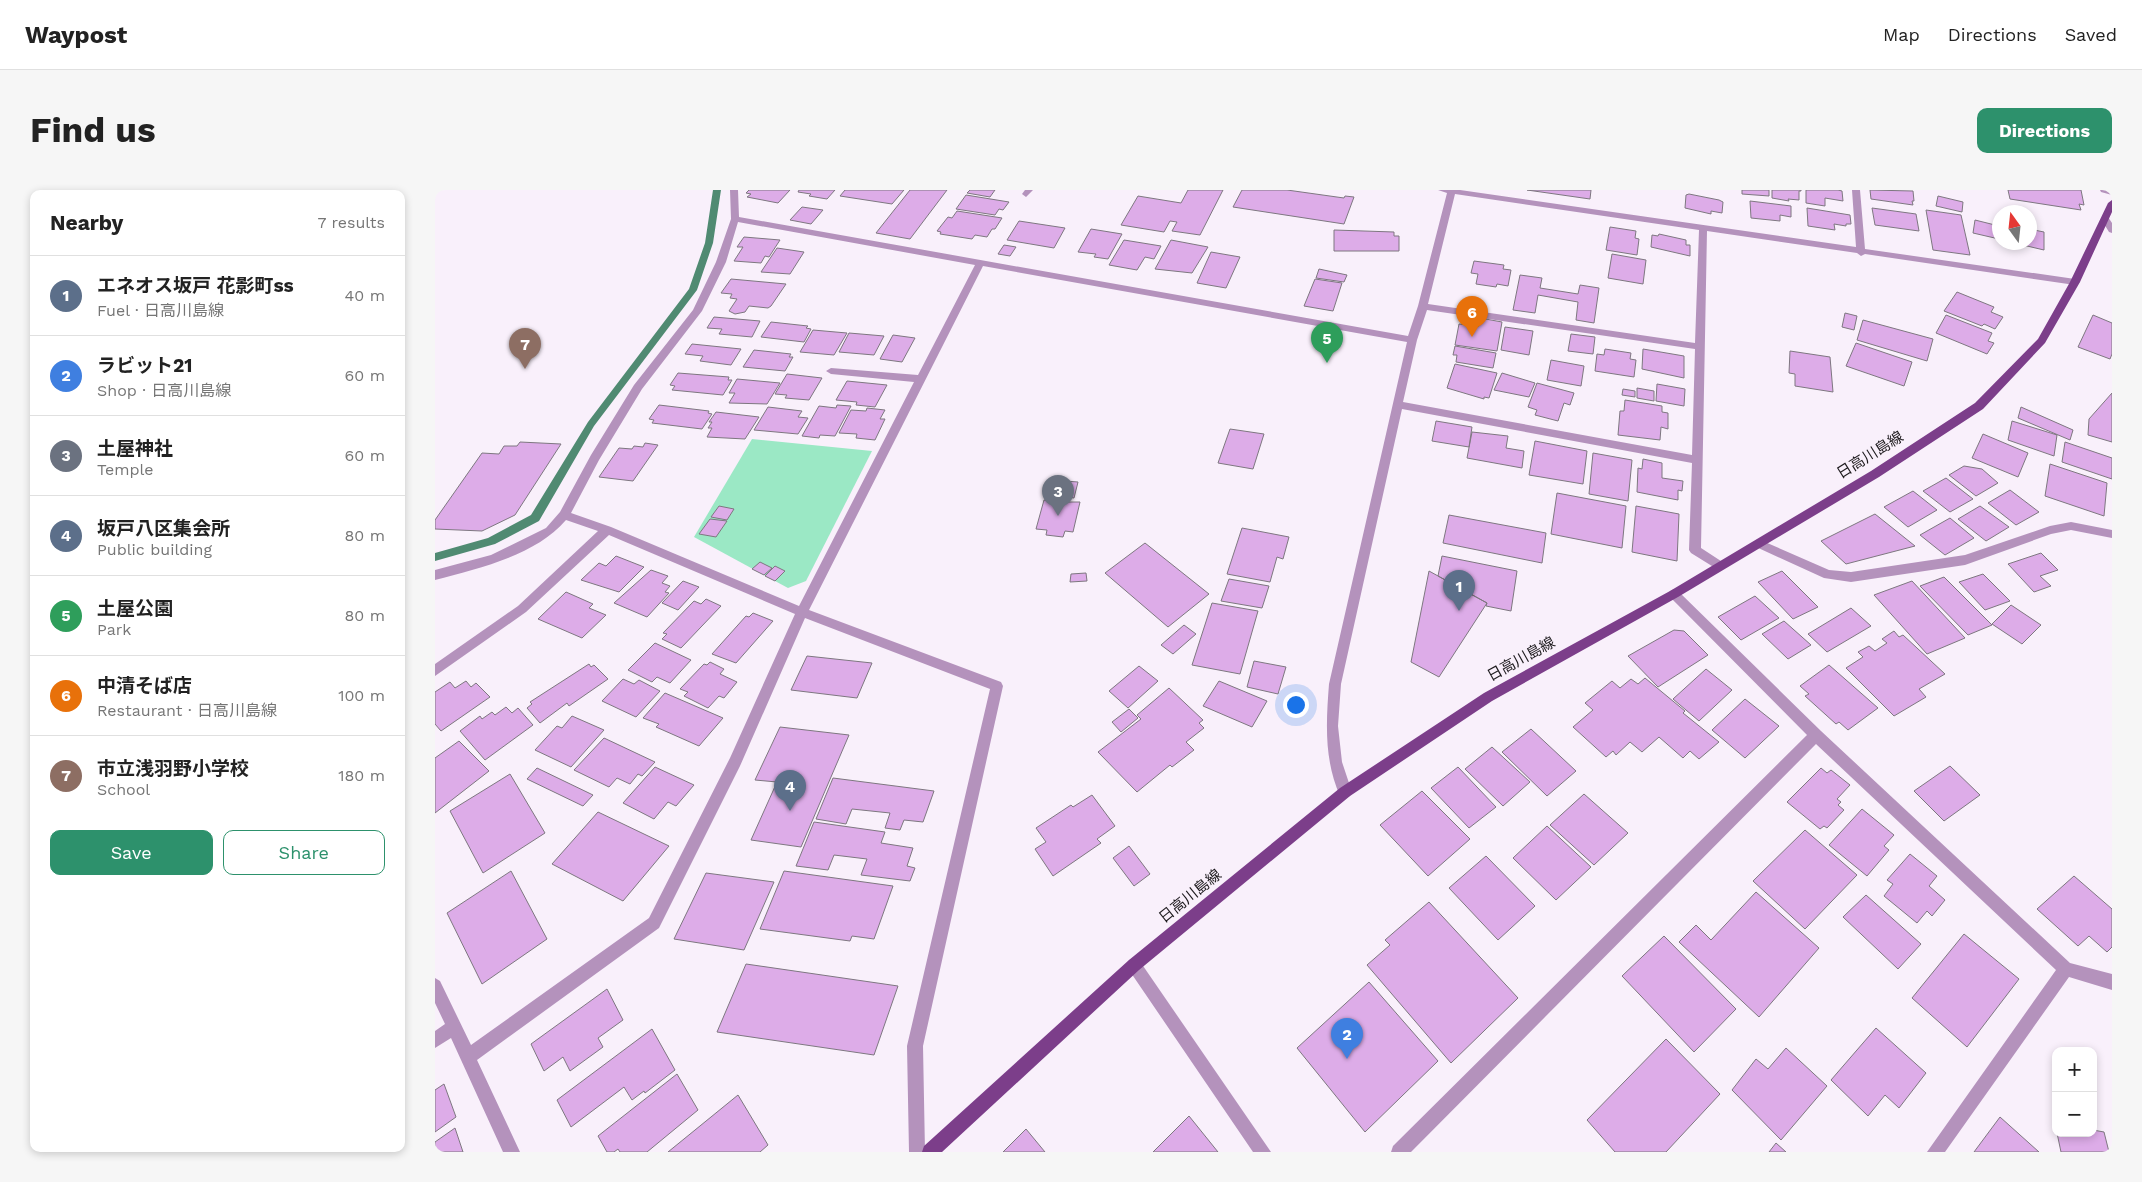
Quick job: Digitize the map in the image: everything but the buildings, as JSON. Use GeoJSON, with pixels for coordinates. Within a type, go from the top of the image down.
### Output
{"type":"FeatureCollection","features":[{"type":"Feature","properties":{"kind":"main road","name":"日高川島線"},"geometry":{"type":"LineString","coordinates":[[930,1152],[1134,965],[1345,792],[1487,697],[1674,594],[1875,474],[1979,406],[2042,341],[2075,282],[2112,203]]}},
{"type":"Feature","properties":{"kind":"street"},"geometry":{"type":"LineString","coordinates":[[435,575],[494,559],[550,531],[564,515],[595,458],[638,387],[697,311],[721,262],[735,219],[734,190]]}},
{"type":"Feature","properties":{"kind":"street"},"geometry":{"type":"LineString","coordinates":[[1345,792],[1335,762],[1332,726],[1335,684],[1397,404],[1412,340],[1423,306],[1448,190],[1703,229],[2075,282]]}},
{"type":"Feature","properties":{"kind":"street"},"geometry":{"type":"LineString","coordinates":[[1856,190],[1861,252]]}},
{"type":"Feature","properties":{"kind":"street"},"geometry":{"type":"LineString","coordinates":[[2104,190],[2112,192]]}},
{"type":"Feature","properties":{"kind":"street"},"geometry":{"type":"LineString","coordinates":[[735,219],[1412,340]]}},
{"type":"Feature","properties":{"kind":"street"},"geometry":{"type":"LineString","coordinates":[[2105,219],[2112,230]]}},
{"type":"Feature","properties":{"kind":"street"},"geometry":{"type":"LineString","coordinates":[[1703,229],[1695,550],[1720,566]]}},
{"type":"Feature","properties":{"kind":"street"},"geometry":{"type":"LineString","coordinates":[[468,1057],[654,923],[735,762],[803,612],[980,263]]}},
{"type":"Feature","properties":{"kind":"street"},"geometry":{"type":"LineString","coordinates":[[1423,306],[1701,347]]}},
{"type":"Feature","properties":{"kind":"street"},"geometry":{"type":"LineString","coordinates":[[831,371],[921,379]]}},
{"type":"Feature","properties":{"kind":"street"},"geometry":{"type":"LineString","coordinates":[[1397,404],[1698,460]]}},
{"type":"Feature","properties":{"kind":"street"},"geometry":{"type":"LineString","coordinates":[[564,515],[607,530],[803,612],[997,686],[915,1046],[917,1152]]}},
{"type":"Feature","properties":{"kind":"street"},"geometry":{"type":"LineString","coordinates":[[1758,543],[1828,574],[1851,577],[1965,560],[2050,530],[2071,526],[2112,534]]}},
{"type":"Feature","properties":{"kind":"street"},"geometry":{"type":"LineString","coordinates":[[435,671],[521,609],[607,530]]}},
{"type":"Feature","properties":{"kind":"street"},"geometry":{"type":"LineString","coordinates":[[1674,594],[1816,735],[2066,969],[2112,982]]}},
{"type":"Feature","properties":{"kind":"street"},"geometry":{"type":"LineString","coordinates":[[1399,1152],[1816,735]]}},
{"type":"Feature","properties":{"kind":"street"},"geometry":{"type":"LineString","coordinates":[[1134,965],[1263,1152]]}},
{"type":"Feature","properties":{"kind":"street"},"geometry":{"type":"LineString","coordinates":[[1935,1152],[2066,969]]}},
{"type":"Feature","properties":{"kind":"street"},"geometry":{"type":"LineString","coordinates":[[435,986],[512,1152]]}},
{"type":"Feature","properties":{"kind":"street"},"geometry":{"type":"LineString","coordinates":[[435,1040],[454,1027]]}},
{"type":"Feature","properties":{"kind":"green space"},"geometry":{"type":"Polygon","coordinates":[[[752,439],[872,451],[806,581],[788,588],[694,537],[752,439]]]}},
{"type":"Feature","properties":{"kind":"waterway"},"geometry":{"type":"LineString","coordinates":[[435,557],[491,541],[535,518],[591,424],[693,290],[709,243],[717,190]]}},
{"type":"Feature","properties":{"kind":"place","name":"中清そば店"},"geometry":{"type":"Point","coordinates":[1472,337]}},
{"type":"Feature","properties":{"kind":"place","name":"土屋公園"},"geometry":{"type":"Point","coordinates":[1327,363]}},
{"type":"Feature","properties":{"kind":"place","name":"市立浅羽野小学校"},"geometry":{"type":"Point","coordinates":[525,369]}},
{"type":"Feature","properties":{"kind":"place","name":"土屋神社"},"geometry":{"type":"Point","coordinates":[1058,516]}},
{"type":"Feature","properties":{"kind":"place","name":"エネオス坂戸 花影町ss"},"geometry":{"type":"Point","coordinates":[1459,611]}},
{"type":"Feature","properties":{"kind":"place","name":"坂戸八区集会所"},"geometry":{"type":"Point","coordinates":[790,811]}},
{"type":"Feature","properties":{"kind":"place","name":"ラビット21"},"geometry":{"type":"Point","coordinates":[1347,1059]}}]}
